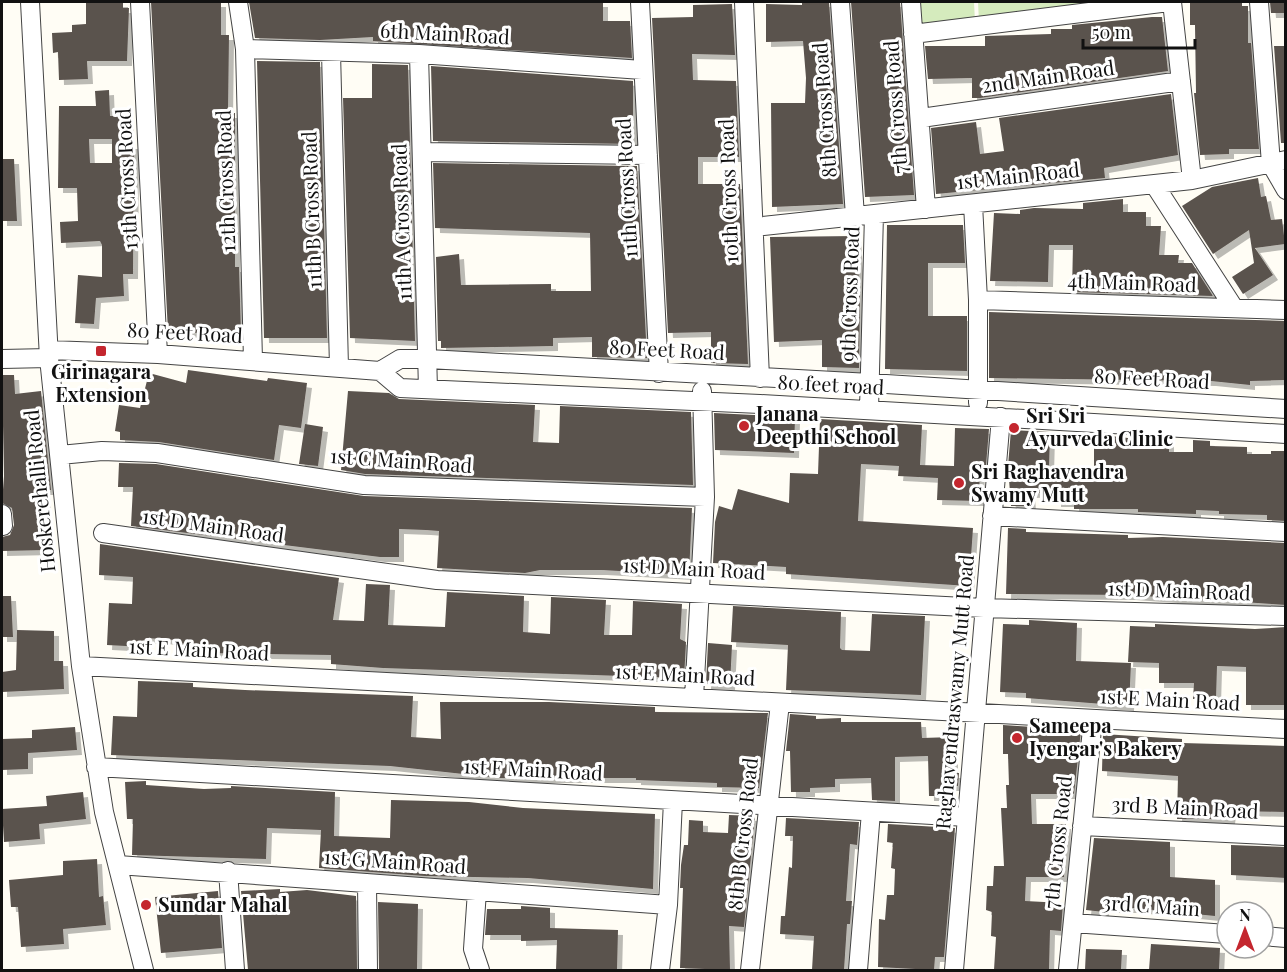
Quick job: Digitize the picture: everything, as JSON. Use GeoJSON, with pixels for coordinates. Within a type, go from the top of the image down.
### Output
{"type":"FeatureCollection","features":[{"type":"Feature","properties":{"kind":"street","name":"Hoskerehalli Road"},"geometry":{"type":"LineString","coordinates":[[30,2],[49,355],[81,666],[96,767],[144,970]]}},
{"type":"Feature","properties":{"kind":"street","name":"13th Cross Road"},"geometry":{"type":"LineString","coordinates":[[140,2],[158,354]]}},
{"type":"Feature","properties":{"kind":"street","name":"12th Cross Road"},"geometry":{"type":"LineString","coordinates":[[237,2],[245,49],[253,360]]}},
{"type":"Feature","properties":{"kind":"street","name":"11th Cross Road"},"geometry":{"type":"LineString","coordinates":[[640,2],[659,373]]}},
{"type":"Feature","properties":{"kind":"street","name":"10th Cross Road"},"geometry":{"type":"LineString","coordinates":[[744,2],[760,378]]}},
{"type":"Feature","properties":{"kind":"street","name":"8th Cross Road"},"geometry":{"type":"LineString","coordinates":[[840,2],[855,216]]}},
{"type":"Feature","properties":{"kind":"street","name":"7th Cross Road"},"geometry":{"type":"LineString","coordinates":[[911,2],[926,209]]}},
{"type":"Feature","properties":{"kind":"street"},"geometry":{"type":"LineString","coordinates":[[913,34],[1170,2],[1192,180]]}},
{"type":"Feature","properties":{"kind":"street"},"geometry":{"type":"LineString","coordinates":[[1258,2],[1278,162],[1286,190]]}},
{"type":"Feature","properties":{"kind":"street","name":"6th Main Road"},"geometry":{"type":"LineString","coordinates":[[245,49],[419,54],[642,70]]}},
{"type":"Feature","properties":{"kind":"street","name":"11th B Cross Road"},"geometry":{"type":"LineString","coordinates":[[331,52],[339,367]]}},
{"type":"Feature","properties":{"kind":"street","name":"11th A Cross Road"},"geometry":{"type":"LineString","coordinates":[[419,54],[429,389]]}},
{"type":"Feature","properties":{"kind":"street","name":"2nd Main Road"},"geometry":{"type":"LineString","coordinates":[[921,118],[1181,81]]}},
{"type":"Feature","properties":{"kind":"street"},"geometry":{"type":"LineString","coordinates":[[422,152],[648,155]]}},
{"type":"Feature","properties":{"kind":"street","name":"1st Main Road"},"geometry":{"type":"LineString","coordinates":[[754,227],[1192,180],[1278,162]]}},
{"type":"Feature","properties":{"kind":"street"},"geometry":{"type":"LineString","coordinates":[[1155,184],[1234,308]]}},
{"type":"Feature","properties":{"kind":"street"},"geometry":{"type":"LineString","coordinates":[[973,204],[978,300],[978,416]]}},
{"type":"Feature","properties":{"kind":"street","name":"9th Cross Road"},"geometry":{"type":"LineString","coordinates":[[869,410],[874,214]]}},
{"type":"Feature","properties":{"kind":"street","name":"4th Main Road"},"geometry":{"type":"LineString","coordinates":[[978,300],[1286,310]]}},
{"type":"Feature","properties":{"kind":"street","name":"80 Feet Road"},"geometry":{"type":"LineString","coordinates":[[2,359],[49,355],[158,354],[380,371],[400,359],[428,359],[1286,409]]}},
{"type":"Feature","properties":{"kind":"street","name":"80 feet road"},"geometry":{"type":"LineString","coordinates":[[380,371],[400,388],[869,410],[1286,434]]}},
{"type":"Feature","properties":{"kind":"street"},"geometry":{"type":"LineString","coordinates":[[694,698],[705,497],[703,402],[700,375]]}},
{"type":"Feature","properties":{"kind":"street","name":"Raghavendraswamy Mutt Road"},"geometry":{"type":"LineString","coordinates":[[954,970],[1001,417]]}},
{"type":"Feature","properties":{"kind":"street","name":"1st C Main Road"},"geometry":{"type":"LineString","coordinates":[[60,455],[102,451],[157,453],[364,485],[705,497]]}},
{"type":"Feature","properties":{"kind":"street"},"geometry":{"type":"LineString","coordinates":[[992,516],[1286,532]]}},
{"type":"Feature","properties":{"kind":"street","name":"1st D Main Road"},"geometry":{"type":"LineString","coordinates":[[104,533],[436,580],[984,608],[1286,616]]}},
{"type":"Feature","properties":{"kind":"street","name":"1st E Main Road"},"geometry":{"type":"LineString","coordinates":[[81,666],[1286,729]]}},
{"type":"Feature","properties":{"kind":"street","name":"8th B Cross Road"},"geometry":{"type":"LineString","coordinates":[[750,970],[780,703]]}},
{"type":"Feature","properties":{"kind":"street","name":"7th Cross Road"},"geometry":{"type":"LineString","coordinates":[[1068,970],[1093,719]]}},
{"type":"Feature","properties":{"kind":"street","name":"1st F Main Road"},"geometry":{"type":"LineString","coordinates":[[96,767],[967,818]]}},
{"type":"Feature","properties":{"kind":"street"},"geometry":{"type":"LineString","coordinates":[[660,970],[668,905],[673,801]]}},
{"type":"Feature","properties":{"kind":"street"},"geometry":{"type":"LineString","coordinates":[[858,970],[871,812]]}},
{"type":"Feature","properties":{"kind":"street","name":"3rd B Main Road"},"geometry":{"type":"LineString","coordinates":[[1082,826],[1286,836]]}},
{"type":"Feature","properties":{"kind":"street","name":"1st G Main Road"},"geometry":{"type":"LineString","coordinates":[[118,865],[228,871],[668,905]]}},
{"type":"Feature","properties":{"kind":"street"},"geometry":{"type":"LineString","coordinates":[[228,871],[236,970]]}},
{"type":"Feature","properties":{"kind":"street"},"geometry":{"type":"LineString","coordinates":[[367,883],[368,970]]}},
{"type":"Feature","properties":{"kind":"street"},"geometry":{"type":"LineString","coordinates":[[477,891],[473,949],[480,970]]}},
{"type":"Feature","properties":{"kind":"street","name":"3rd C Main"},"geometry":{"type":"LineString","coordinates":[[1072,923],[1215,933]]}},
{"type":"Feature","properties":{"kind":"green space"},"geometry":{"type":"Polygon","coordinates":[[[916,2],[974,2],[975,22],[918,29],[916,2]]]}},
{"type":"Feature","properties":{"kind":"green space"},"geometry":{"type":"Polygon","coordinates":[[[978,2],[1150,2],[979,22],[978,2]]]}},
{"type":"Feature","properties":{"kind":"building"},"geometry":{"type":"Polygon","coordinates":[[[86,2],[123,2],[123,8],[129,8],[127,61],[87,61],[88,79],[59,80],[58,52],[53,53],[52,33],[72,32],[72,25],[86,24],[86,2]]]}},
{"type":"Feature","properties":{"kind":"building"},"geometry":{"type":"Polygon","coordinates":[[[151,2],[221,2],[221,35],[229,35],[228,113],[235,113],[235,267],[239,267],[241,334],[168,332],[151,2]]]}},
{"type":"Feature","properties":{"kind":"building"},"geometry":{"type":"Polygon","coordinates":[[[249,2],[603,2],[603,21],[630,21],[632,58],[373,41],[373,37],[320,40],[255,38],[249,2]]]}},
{"type":"Feature","properties":{"kind":"building"},"geometry":{"type":"Polygon","coordinates":[[[802,2],[829,2],[843,204],[772,207],[771,103],[805,103],[806,78],[803,41],[766,42],[766,4],[802,5],[802,2]]]}},
{"type":"Feature","properties":{"kind":"building"},"geometry":{"type":"Polygon","coordinates":[[[851,2],[900,2],[914,195],[865,197],[851,2]]]}},
{"type":"Feature","properties":{"kind":"building"},"geometry":{"type":"Polygon","coordinates":[[[1190,2],[1242,2],[1242,6],[1248,6],[1248,43],[1251,43],[1259,149],[1229,149],[1229,154],[1200,155],[1194,93],[1196,93],[1195,25],[1190,25],[1190,2]]]}},
{"type":"Feature","properties":{"kind":"building"},"geometry":{"type":"Polygon","coordinates":[[[1270,2],[1286,2],[1286,13],[1271,13],[1270,2]]]}},
{"type":"Feature","properties":{"kind":"building"},"geometry":{"type":"Polygon","coordinates":[[[732,4],[735,55],[692,54],[693,80],[736,81],[739,157],[698,157],[698,184],[740,184],[748,364],[711,363],[711,332],[668,333],[652,18],[693,17],[693,5],[732,4]]]}},
{"type":"Feature","properties":{"kind":"building"},"geometry":{"type":"Polygon","coordinates":[[[1162,17],[1168,71],[980,98],[972,98],[972,78],[928,79],[925,46],[985,46],[985,36],[1051,34],[1051,29],[1072,29],[1072,25],[1162,17]]]}},
{"type":"Feature","properties":{"kind":"building"},"geometry":{"type":"Polygon","coordinates":[[[1274,46],[1286,46],[1286,143],[1281,143],[1274,46]]]}},
{"type":"Feature","properties":{"kind":"building"},"geometry":{"type":"Polygon","coordinates":[[[257,61],[320,62],[327,338],[264,338],[257,61]]]}},
{"type":"Feature","properties":{"kind":"building"},"geometry":{"type":"Polygon","coordinates":[[[372,64],[408,65],[415,341],[350,338],[343,98],[372,98],[372,64]]]}},
{"type":"Feature","properties":{"kind":"building"},"geometry":{"type":"Polygon","coordinates":[[[431,66],[633,81],[633,144],[433,141],[431,66]]]}},
{"type":"Feature","properties":{"kind":"building"},"geometry":{"type":"Polygon","coordinates":[[[109,90],[110,116],[128,116],[129,144],[134,144],[133,274],[123,274],[124,296],[96,298],[94,324],[75,323],[78,275],[102,277],[102,245],[100,241],[61,243],[60,222],[78,221],[77,188],[58,188],[59,106],[96,106],[95,91],[109,90]],[[89,139],[90,163],[112,163],[112,139],[89,139]]]}},
{"type":"Feature","properties":{"kind":"building"},"geometry":{"type":"Polygon","coordinates":[[[1171,94],[1178,155],[1104,168],[1105,178],[936,194],[931,128],[976,122],[980,154],[1004,151],[999,118],[1171,94]]]}},
{"type":"Feature","properties":{"kind":"building"},"geometry":{"type":"Polygon","coordinates":[[[2,159],[14,159],[17,221],[2,221],[2,159]]]}},
{"type":"Feature","properties":{"kind":"building"},"geometry":{"type":"Polygon","coordinates":[[[433,163],[637,166],[647,358],[592,357],[592,337],[553,338],[553,346],[441,348],[441,341],[438,341],[436,257],[459,254],[461,285],[551,284],[551,291],[591,291],[590,233],[435,228],[433,163]]]}},
{"type":"Feature","properties":{"kind":"building"},"geometry":{"type":"Polygon","coordinates":[[[1258,178],[1261,197],[1266,196],[1271,220],[1282,219],[1285,244],[1255,248],[1273,275],[1243,294],[1232,277],[1254,263],[1249,230],[1213,254],[1182,206],[1212,187],[1258,178]]]}},
{"type":"Feature","properties":{"kind":"building"},"geometry":{"type":"Polygon","coordinates":[[[1123,199],[1123,212],[1146,212],[1146,226],[1161,226],[1159,255],[1179,255],[1178,263],[1192,263],[1213,296],[1072,292],[1073,245],[1049,245],[1048,282],[990,281],[994,213],[1020,214],[1020,210],[1034,208],[1083,209],[1083,203],[1123,199]]]}},
{"type":"Feature","properties":{"kind":"building"},"geometry":{"type":"Polygon","coordinates":[[[887,225],[963,225],[965,263],[928,263],[928,316],[967,316],[967,371],[885,369],[887,225]]]}},
{"type":"Feature","properties":{"kind":"building"},"geometry":{"type":"Polygon","coordinates":[[[856,236],[860,296],[859,368],[822,367],[822,340],[774,342],[770,237],[856,236]]]}},
{"type":"Feature","properties":{"kind":"building"},"geometry":{"type":"Polygon","coordinates":[[[989,312],[1286,321],[1286,380],[1250,381],[1250,385],[1211,381],[989,378],[989,312]]]}},
{"type":"Feature","properties":{"kind":"building"},"geometry":{"type":"Polygon","coordinates":[[[188,370],[267,381],[268,378],[307,383],[301,428],[279,425],[274,460],[159,442],[120,440],[120,432],[115,431],[119,405],[140,408],[149,373],[186,383],[188,370]]]}},
{"type":"Feature","properties":{"kind":"building"},"geometry":{"type":"Polygon","coordinates":[[[2,375],[14,375],[15,394],[41,391],[51,490],[45,490],[47,550],[2,551],[2,537],[10,535],[14,525],[12,508],[2,503],[4,476],[2,375]]]}},
{"type":"Feature","properties":{"kind":"building"},"geometry":{"type":"Polygon","coordinates":[[[348,391],[389,393],[399,399],[535,405],[533,442],[559,443],[560,406],[691,412],[693,485],[365,474],[341,470],[348,391]]]}},
{"type":"Feature","properties":{"kind":"building"},"geometry":{"type":"Polygon","coordinates":[[[714,413],[795,417],[794,453],[715,450],[714,413]]]}},
{"type":"Feature","properties":{"kind":"building"},"geometry":{"type":"Polygon","coordinates":[[[820,419],[922,425],[920,465],[954,466],[955,428],[989,429],[986,465],[980,465],[979,501],[937,500],[938,478],[898,476],[899,466],[861,464],[858,521],[973,528],[969,586],[786,574],[786,567],[713,563],[715,522],[719,506],[732,510],[738,489],[789,503],[790,473],[818,474],[820,419]]]}},
{"type":"Feature","properties":{"kind":"building"},"geometry":{"type":"Polygon","coordinates":[[[305,424],[323,427],[318,466],[299,464],[305,424]]]}},
{"type":"Feature","properties":{"kind":"building"},"geometry":{"type":"Polygon","coordinates":[[[1011,430],[1050,432],[1049,469],[1094,470],[1094,434],[1128,438],[1128,442],[1153,443],[1153,438],[1169,439],[1169,452],[1193,452],[1193,440],[1210,441],[1210,446],[1247,447],[1247,454],[1271,454],[1271,451],[1286,451],[1286,521],[1267,520],[1267,515],[1219,514],[1219,511],[1196,510],[1196,514],[1138,512],[1138,509],[1074,509],[1074,502],[1056,502],[1056,492],[1030,493],[1031,506],[1011,506],[1008,466],[1011,430]]]}},
{"type":"Feature","properties":{"kind":"building"},"geometry":{"type":"Polygon","coordinates":[[[119,463],[156,464],[364,496],[692,508],[689,575],[602,570],[540,570],[525,573],[437,568],[439,531],[399,529],[399,557],[380,557],[131,526],[133,487],[118,487],[119,463]]]}},
{"type":"Feature","properties":{"kind":"building"},"geometry":{"type":"Polygon","coordinates":[[[1008,528],[1026,529],[1026,532],[1128,535],[1128,538],[1163,537],[1286,543],[1286,605],[1213,600],[1172,601],[1172,598],[1131,595],[1006,594],[1008,528]]]}},
{"type":"Feature","properties":{"kind":"building"},"geometry":{"type":"Polygon","coordinates":[[[100,544],[339,578],[333,620],[364,621],[366,584],[390,585],[388,625],[445,627],[447,592],[524,596],[523,632],[550,634],[551,597],[606,600],[604,635],[632,635],[633,601],[682,604],[680,639],[686,642],[684,678],[383,668],[331,664],[331,655],[202,653],[202,647],[174,645],[175,640],[146,638],[145,647],[107,645],[109,603],[132,604],[133,577],[99,575],[100,544]]]}},
{"type":"Feature","properties":{"kind":"building"},"geometry":{"type":"Polygon","coordinates":[[[2,596],[11,596],[13,637],[2,637],[2,596]]]}},
{"type":"Feature","properties":{"kind":"building"},"geometry":{"type":"Polygon","coordinates":[[[733,606],[841,612],[840,648],[842,650],[870,651],[872,614],[925,616],[921,695],[786,690],[788,645],[731,642],[733,606]]]}},
{"type":"Feature","properties":{"kind":"building"},"geometry":{"type":"Polygon","coordinates":[[[1029,620],[1077,623],[1076,661],[1131,663],[1129,706],[1026,698],[1026,693],[1000,692],[1003,624],[1029,625],[1029,620]]]}},
{"type":"Feature","properties":{"kind":"building"},"geometry":{"type":"Polygon","coordinates":[[[1155,624],[1255,629],[1286,627],[1286,705],[1246,705],[1246,667],[1217,666],[1216,699],[1193,699],[1194,683],[1159,683],[1159,663],[1128,662],[1130,626],[1155,627],[1155,624]]]}},
{"type":"Feature","properties":{"kind":"building"},"geometry":{"type":"Polygon","coordinates":[[[17,630],[54,631],[54,661],[63,661],[64,689],[2,692],[2,672],[16,670],[17,630]]]}},
{"type":"Feature","properties":{"kind":"building"},"geometry":{"type":"Polygon","coordinates":[[[708,643],[732,645],[730,685],[706,684],[708,643]]]}},
{"type":"Feature","properties":{"kind":"building"},"geometry":{"type":"Polygon","coordinates":[[[138,681],[193,683],[193,687],[245,690],[413,696],[411,737],[441,739],[440,702],[549,702],[655,707],[655,712],[768,713],[759,788],[717,787],[717,783],[636,780],[636,778],[500,778],[390,766],[111,755],[113,716],[137,717],[138,681]]]}},
{"type":"Feature","properties":{"kind":"building"},"geometry":{"type":"Polygon","coordinates":[[[790,714],[816,716],[816,719],[841,718],[841,722],[921,722],[922,738],[953,737],[953,773],[959,773],[958,786],[948,786],[949,796],[929,796],[928,756],[895,757],[895,801],[872,800],[871,778],[835,779],[835,787],[810,788],[810,792],[791,792],[790,751],[786,751],[790,714]]]}},
{"type":"Feature","properties":{"kind":"building"},"geometry":{"type":"Polygon","coordinates":[[[1003,725],[1081,730],[1074,794],[1031,794],[1032,824],[1066,824],[1064,877],[1026,877],[1025,901],[1063,903],[1061,931],[1050,930],[1049,970],[994,970],[996,937],[991,936],[992,912],[986,910],[987,886],[993,886],[994,866],[1004,866],[1001,808],[1007,808],[1006,785],[1009,785],[1008,754],[1003,754],[1003,725]]]}},
{"type":"Feature","properties":{"kind":"building"},"geometry":{"type":"Polygon","coordinates":[[[75,727],[77,750],[28,753],[28,769],[2,770],[2,739],[32,738],[32,730],[75,727]]]}},
{"type":"Feature","properties":{"kind":"building"},"geometry":{"type":"Polygon","coordinates":[[[1103,734],[1182,739],[1182,743],[1286,746],[1286,812],[1231,811],[1230,819],[1177,819],[1178,776],[1102,771],[1103,734]]]}},
{"type":"Feature","properties":{"kind":"building"},"geometry":{"type":"Polygon","coordinates":[[[146,781],[146,785],[204,789],[231,788],[231,786],[335,792],[334,836],[390,838],[391,800],[469,802],[523,808],[655,814],[653,889],[528,878],[425,876],[319,868],[321,830],[267,828],[266,859],[132,855],[133,819],[127,819],[125,782],[146,781]]]}},
{"type":"Feature","properties":{"kind":"building"},"geometry":{"type":"Polygon","coordinates":[[[83,792],[86,819],[39,824],[40,839],[4,842],[2,809],[47,806],[46,796],[83,792]]]}},
{"type":"Feature","properties":{"kind":"building"},"geometry":{"type":"Polygon","coordinates":[[[729,815],[755,816],[744,927],[729,926],[730,970],[680,968],[683,888],[680,888],[681,865],[684,845],[688,845],[689,820],[703,821],[703,832],[728,833],[729,815]]]}},
{"type":"Feature","properties":{"kind":"building"},"geometry":{"type":"Polygon","coordinates":[[[786,818],[859,822],[857,845],[850,844],[846,901],[852,901],[850,924],[847,924],[844,970],[812,970],[814,936],[780,934],[781,916],[785,916],[789,867],[792,868],[793,836],[785,836],[786,818]]]}},
{"type":"Feature","properties":{"kind":"building"},"geometry":{"type":"Polygon","coordinates":[[[888,824],[955,828],[944,957],[935,957],[934,970],[878,967],[879,919],[885,920],[887,895],[894,895],[895,869],[891,868],[893,843],[887,842],[888,824]]]}},
{"type":"Feature","properties":{"kind":"building"},"geometry":{"type":"Polygon","coordinates":[[[1094,838],[1170,842],[1170,877],[1215,880],[1215,916],[1134,908],[1104,908],[1104,912],[1086,910],[1094,838]]]}},
{"type":"Feature","properties":{"kind":"building"},"geometry":{"type":"Polygon","coordinates":[[[1231,845],[1286,847],[1286,878],[1231,875],[1231,845]]]}},
{"type":"Feature","properties":{"kind":"building"},"geometry":{"type":"Polygon","coordinates":[[[97,859],[99,897],[103,896],[106,925],[63,929],[64,944],[21,947],[18,907],[11,907],[9,880],[63,875],[63,861],[97,859]]]}},
{"type":"Feature","properties":{"kind":"building"},"geometry":{"type":"Polygon","coordinates":[[[280,889],[280,892],[307,890],[356,896],[357,969],[248,970],[241,891],[280,889]]]}},
{"type":"Feature","properties":{"kind":"building"},"geometry":{"type":"Polygon","coordinates":[[[218,891],[222,948],[161,953],[155,897],[218,891]]]}},
{"type":"Feature","properties":{"kind":"building"},"geometry":{"type":"Polygon","coordinates":[[[378,902],[418,904],[417,970],[379,970],[378,902]]]}},
{"type":"Feature","properties":{"kind":"building"},"geometry":{"type":"Polygon","coordinates":[[[521,906],[550,908],[550,928],[618,930],[617,970],[556,970],[557,940],[521,941],[521,935],[485,935],[487,909],[521,909],[521,906]]]}},
{"type":"Feature","properties":{"kind":"building"},"geometry":{"type":"Polygon","coordinates":[[[1151,944],[1215,948],[1215,960],[1219,960],[1219,970],[1149,970],[1151,944]]]}},
{"type":"Feature","properties":{"kind":"building"},"geometry":{"type":"Polygon","coordinates":[[[1086,949],[1122,950],[1121,970],[1085,970],[1086,949]]]}},
{"type":"Feature","properties":{"kind":"place","name":"Girinagara Extension"},"geometry":{"type":"Point","coordinates":[101,351]}},
{"type":"Feature","properties":{"kind":"place","name":"Janana Deepthi School"},"geometry":{"type":"Point","coordinates":[744,426]}},
{"type":"Feature","properties":{"kind":"place","name":"Sri Sri Ayurveda Clinic"},"geometry":{"type":"Point","coordinates":[1014,428]}},
{"type":"Feature","properties":{"kind":"place","name":"Sri Raghavendra Swamy Mutt"},"geometry":{"type":"Point","coordinates":[959,483]}},
{"type":"Feature","properties":{"kind":"place","name":"Sameepa Iyengar's Bakery"},"geometry":{"type":"Point","coordinates":[1017,738]}},
{"type":"Feature","properties":{"kind":"place","name":"Sundar Mahal"},"geometry":{"type":"Point","coordinates":[146,905]}}]}
